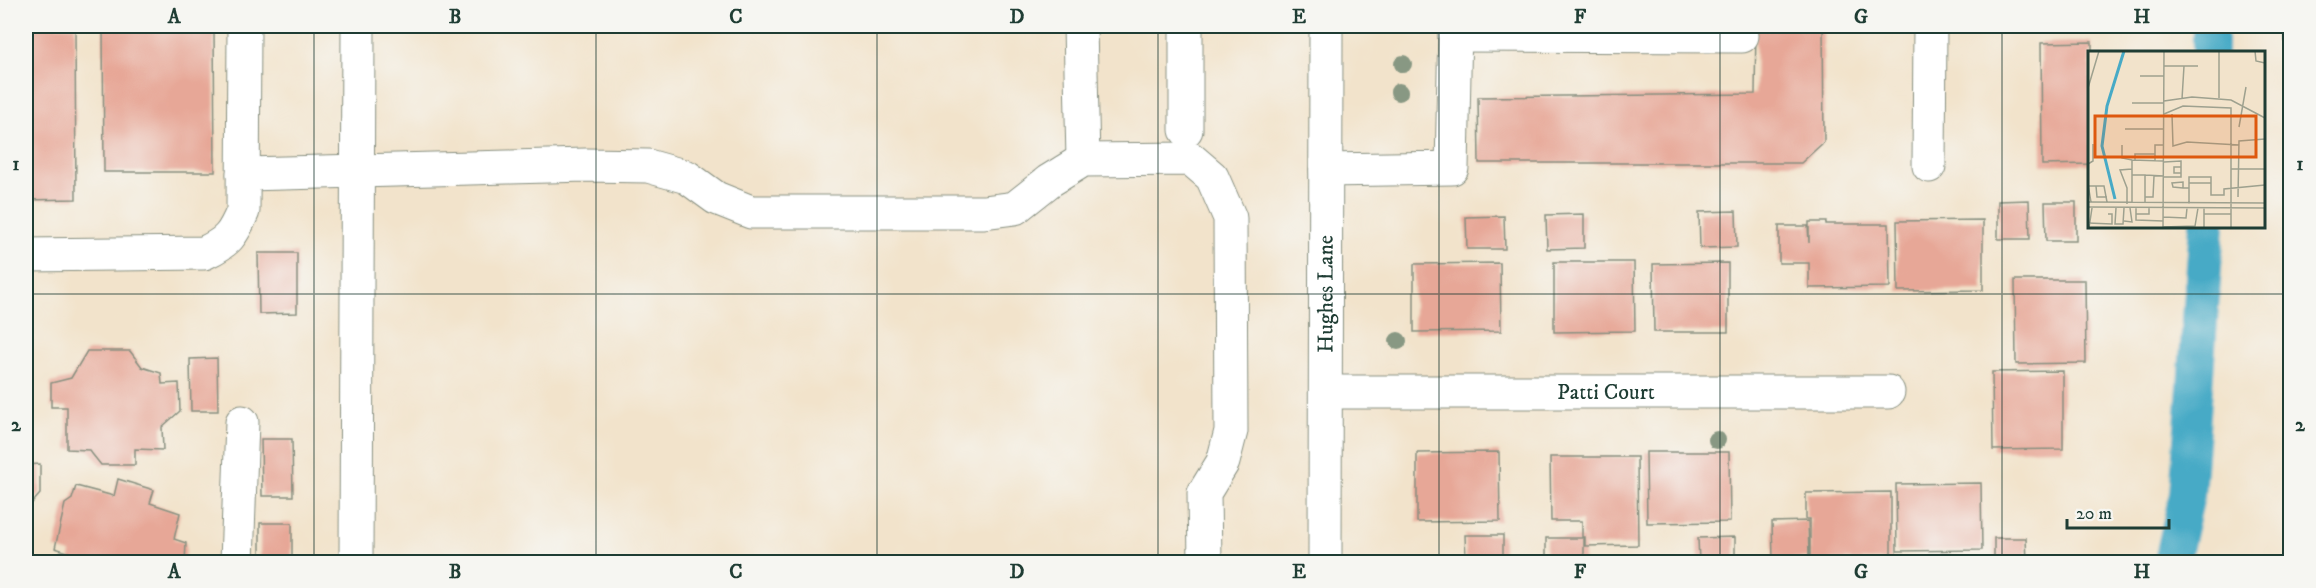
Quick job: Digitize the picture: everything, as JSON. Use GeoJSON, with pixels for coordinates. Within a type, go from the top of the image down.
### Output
{"type":"FeatureCollection","features":[{"type":"Feature","properties":{"kind":"street"},"geometry":{"type":"LineString","coordinates":[[26,255],[204,253],[222,245],[234,232],[243,211],[244,26]]}},
{"type":"Feature","properties":{"kind":"street"},"geometry":{"type":"LineString","coordinates":[[357,562],[358,26]]}},
{"type":"Feature","properties":{"kind":"street"},"geometry":{"type":"LineString","coordinates":[[1080,26],[1083,160]]}},
{"type":"Feature","properties":{"kind":"street"},"geometry":{"type":"LineString","coordinates":[[1186,26],[1186,130]]}},
{"type":"Feature","properties":{"kind":"street","name":"Hughes Lane"},"geometry":{"type":"LineString","coordinates":[[1325,562],[1326,26]]}},
{"type":"Feature","properties":{"kind":"street"},"geometry":{"type":"LineString","coordinates":[[1326,170],[1452,168],[1455,30],[1742,36],[1742,26]]}},
{"type":"Feature","properties":{"kind":"street"},"geometry":{"type":"LineString","coordinates":[[1929,166],[1930,26]]}},
{"type":"Feature","properties":{"kind":"street"},"geometry":{"type":"LineString","coordinates":[[243,174],[586,165],[648,166],[687,177],[716,198],[751,212],[984,212],[1015,208],[1049,181],[1083,160],[1191,159],[1212,177],[1230,218],[1231,431],[1223,462],[1204,494],[1205,562]]}},
{"type":"Feature","properties":{"kind":"street","name":"Patti Court"},"geometry":{"type":"LineString","coordinates":[[1326,392],[1888,392]]}},
{"type":"Feature","properties":{"kind":"street"},"geometry":{"type":"LineString","coordinates":[[237,562],[242,422]]}},
{"type":"Feature","properties":{"kind":"building"},"geometry":{"type":"Polygon","coordinates":[[[26,26],[75,26],[76,199],[26,200],[26,26]]]}},
{"type":"Feature","properties":{"kind":"building"},"geometry":{"type":"Polygon","coordinates":[[[103,26],[214,26],[215,172],[104,172],[103,26]]]}},
{"type":"Feature","properties":{"kind":"building"},"geometry":{"type":"Polygon","coordinates":[[[1756,26],[1823,26],[1824,142],[1801,163],[1479,163],[1478,97],[1755,94],[1756,26]]]}},
{"type":"Feature","properties":{"kind":"building"},"geometry":{"type":"Polygon","coordinates":[[[2285,26],[2290,26],[2290,80],[2285,80],[2285,26]]]}},
{"type":"Feature","properties":{"kind":"building"},"geometry":{"type":"Polygon","coordinates":[[[2092,42],[2092,51],[2088,51],[2088,164],[2042,165],[2041,43],[2092,42]]]}},
{"type":"Feature","properties":{"kind":"building"},"geometry":{"type":"Polygon","coordinates":[[[2029,200],[2030,239],[1998,239],[1998,201],[2029,200]]]}},
{"type":"Feature","properties":{"kind":"building"},"geometry":{"type":"Polygon","coordinates":[[[2045,202],[2076,202],[2076,241],[2046,241],[2045,202]]]}},
{"type":"Feature","properties":{"kind":"building"},"geometry":{"type":"Polygon","coordinates":[[[1736,211],[1737,247],[1700,248],[1699,212],[1736,211]]]}},
{"type":"Feature","properties":{"kind":"building"},"geometry":{"type":"Polygon","coordinates":[[[1584,214],[1584,248],[1547,249],[1546,215],[1584,214]]]}},
{"type":"Feature","properties":{"kind":"building"},"geometry":{"type":"Polygon","coordinates":[[[1504,216],[1505,249],[1467,249],[1466,217],[1504,216]]]}},
{"type":"Feature","properties":{"kind":"building"},"geometry":{"type":"Polygon","coordinates":[[[1983,220],[1983,290],[1898,291],[1897,221],[1983,220]]]}},
{"type":"Feature","properties":{"kind":"building"},"geometry":{"type":"Polygon","coordinates":[[[1809,222],[1889,224],[1890,287],[1809,288],[1809,263],[1779,263],[1779,226],[1808,226],[1809,243],[1809,222]]]}},
{"type":"Feature","properties":{"kind":"building"},"geometry":{"type":"Polygon","coordinates":[[[258,253],[297,253],[297,313],[259,314],[258,253]]]}},
{"type":"Feature","properties":{"kind":"building"},"geometry":{"type":"Polygon","coordinates":[[[1554,262],[1634,262],[1635,331],[1554,332],[1554,262]]]}},
{"type":"Feature","properties":{"kind":"building"},"geometry":{"type":"Polygon","coordinates":[[[1500,263],[1501,331],[1414,332],[1414,264],[1500,263]]]}},
{"type":"Feature","properties":{"kind":"building"},"geometry":{"type":"Polygon","coordinates":[[[1728,263],[1728,332],[1654,332],[1653,264],[1728,263]]]}},
{"type":"Feature","properties":{"kind":"building"},"geometry":{"type":"Polygon","coordinates":[[[2015,280],[2085,280],[2086,363],[2016,364],[2015,280]]]}},
{"type":"Feature","properties":{"kind":"building"},"geometry":{"type":"Polygon","coordinates":[[[87,351],[130,351],[142,367],[161,373],[162,384],[179,383],[180,411],[162,427],[163,450],[135,449],[135,465],[101,465],[89,450],[67,449],[67,407],[51,407],[51,383],[71,378],[87,351]]]}},
{"type":"Feature","properties":{"kind":"building"},"geometry":{"type":"Polygon","coordinates":[[[217,358],[218,411],[191,411],[190,359],[217,358]]]}},
{"type":"Feature","properties":{"kind":"building"},"geometry":{"type":"Polygon","coordinates":[[[2063,371],[2063,449],[1993,450],[1992,372],[2063,371]]]}},
{"type":"Feature","properties":{"kind":"building"},"geometry":{"type":"Polygon","coordinates":[[[261,439],[292,439],[293,496],[262,496],[261,439]]]}},
{"type":"Feature","properties":{"kind":"building"},"geometry":{"type":"Polygon","coordinates":[[[1499,452],[1500,521],[1417,522],[1417,453],[1499,452]]]}},
{"type":"Feature","properties":{"kind":"building"},"geometry":{"type":"Polygon","coordinates":[[[1646,452],[1729,452],[1730,522],[1647,523],[1646,452]]]}},
{"type":"Feature","properties":{"kind":"building"},"geometry":{"type":"Polygon","coordinates":[[[1550,457],[1637,457],[1638,545],[1585,546],[1585,537],[1582,537],[1582,521],[1551,521],[1550,457]]]}},
{"type":"Feature","properties":{"kind":"building"},"geometry":{"type":"Polygon","coordinates":[[[40,464],[40,494],[26,510],[26,465],[40,464]]]}},
{"type":"Feature","properties":{"kind":"building"},"geometry":{"type":"Polygon","coordinates":[[[118,479],[154,490],[150,503],[180,513],[174,539],[186,543],[185,562],[69,562],[71,553],[55,548],[65,504],[72,499],[76,486],[114,496],[118,479]]]}},
{"type":"Feature","properties":{"kind":"building"},"geometry":{"type":"Polygon","coordinates":[[[1981,483],[1982,550],[1897,551],[1896,484],[1981,483]]]}},
{"type":"Feature","properties":{"kind":"building"},"geometry":{"type":"Polygon","coordinates":[[[1891,492],[1891,560],[1810,560],[1810,519],[1806,519],[1806,493],[1891,492]]]}},
{"type":"Feature","properties":{"kind":"building"},"geometry":{"type":"Polygon","coordinates":[[[1808,521],[1809,558],[1773,559],[1772,522],[1808,521]]]}},
{"type":"Feature","properties":{"kind":"building"},"geometry":{"type":"Polygon","coordinates":[[[260,523],[292,523],[292,562],[260,562],[260,523]]]}},
{"type":"Feature","properties":{"kind":"building"},"geometry":{"type":"Polygon","coordinates":[[[1465,535],[1503,535],[1503,562],[1466,562],[1465,535]]]}},
{"type":"Feature","properties":{"kind":"building"},"geometry":{"type":"Polygon","coordinates":[[[1735,537],[1735,562],[1699,562],[1698,538],[1735,537]]]}},
{"type":"Feature","properties":{"kind":"building"},"geometry":{"type":"Polygon","coordinates":[[[1546,538],[1584,538],[1584,562],[1546,562],[1546,538]]]}},
{"type":"Feature","properties":{"kind":"building"},"geometry":{"type":"Polygon","coordinates":[[[1994,538],[2026,538],[2027,562],[1994,562],[1994,538]]]}},
{"type":"Feature","properties":{"kind":"waterway"},"geometry":{"type":"LineString","coordinates":[[2210,26],[2210,51]]}},
{"type":"Feature","properties":{"kind":"waterway"},"geometry":{"type":"LineString","coordinates":[[2172,562],[2187,495],[2207,228]]}}]}
